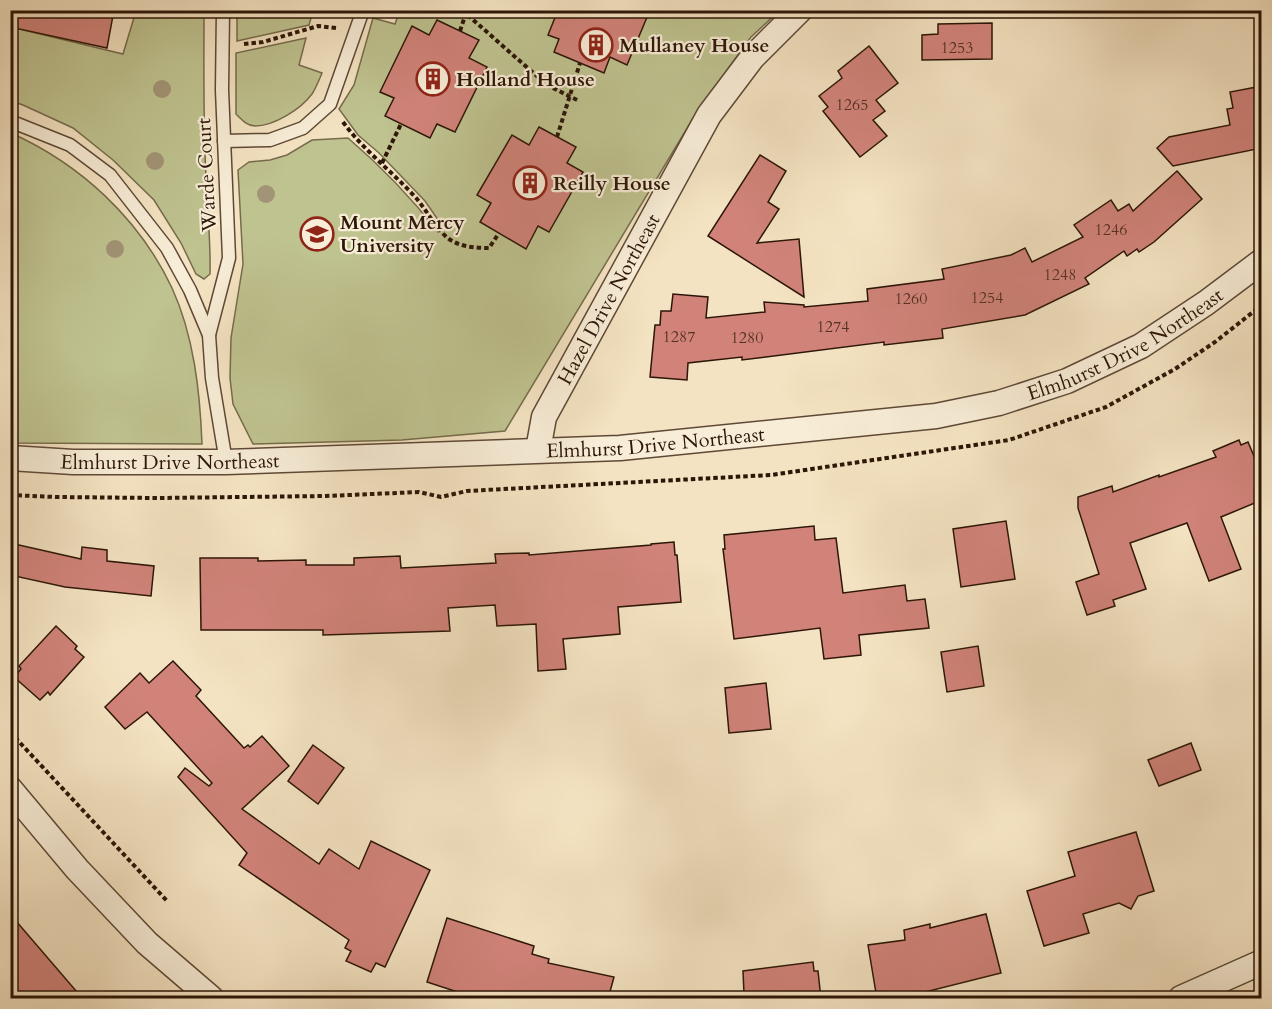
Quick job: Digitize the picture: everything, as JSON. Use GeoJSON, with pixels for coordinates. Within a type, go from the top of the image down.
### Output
{"type":"FeatureCollection","features":[{"type":"Feature","properties":{"kind":"street","name":"Hazel Drive Northeast"},"geometry":{"type":"LineString","coordinates":[[538,450],[544,417],[709,115],[752,58],[800,10]]}},
{"type":"Feature","properties":{"kind":"street","name":"Elmhurst Drive Northeast"},"geometry":{"type":"LineString","coordinates":[[10,458],[73,462],[225,462],[620,448],[936,416],[999,404],[1067,381],[1141,346],[1206,303],[1262,261]]}},
{"type":"Feature","properties":{"kind":"street"},"geometry":{"type":"LineString","coordinates":[[10,789],[77,869],[147,943],[211,999]]}},
{"type":"Feature","properties":{"kind":"street"},"geometry":{"type":"LineString","coordinates":[[1181,999],[1262,962]]}},
{"type":"Feature","properties":{"kind":"lane","name":"Warde Court"},"geometry":{"type":"LineString","coordinates":[[209,335],[229,258],[224,141],[223,10]]}},
{"type":"Feature","properties":{"kind":"lane"},"geometry":{"type":"LineString","coordinates":[[224,141],[270,140],[303,128],[330,105],[363,10]]}},
{"type":"Feature","properties":{"kind":"lane"},"geometry":{"type":"LineString","coordinates":[[10,121],[70,145],[110,175],[167,248],[190,290],[209,335],[212,378],[225,462]]}},
{"type":"Feature","properties":{"kind":"path"},"geometry":{"type":"LineString","coordinates":[[460,31],[464,12],[547,85],[579,101]]}},
{"type":"Feature","properties":{"kind":"path"},"geometry":{"type":"LineString","coordinates":[[222,47],[263,42],[318,26],[356,30]]}},
{"type":"Feature","properties":{"kind":"path"},"geometry":{"type":"LineString","coordinates":[[557,137],[580,63]]}},
{"type":"Feature","properties":{"kind":"path"},"geometry":{"type":"LineString","coordinates":[[330,105],[356,141],[382,163],[419,201],[447,238],[472,248],[489,248],[499,233]]}},
{"type":"Feature","properties":{"kind":"path"},"geometry":{"type":"LineString","coordinates":[[382,163],[401,124]]}},
{"type":"Feature","properties":{"kind":"path"},"geometry":{"type":"LineString","coordinates":[[10,732],[168,902]]}},
{"type":"Feature","properties":{"kind":"green space"},"geometry":{"type":"Polygon","coordinates":[[[237,10],[313,11],[309,25],[237,41],[237,10]]]}},
{"type":"Feature","properties":{"kind":"green space"},"geometry":{"type":"Polygon","coordinates":[[[400,10],[779,11],[751,37],[698,110],[505,431],[402,440],[253,444],[233,404],[230,378],[231,338],[243,264],[238,170],[249,162],[270,160],[287,155],[312,140],[348,138],[395,182],[438,232],[443,227],[425,201],[379,153],[358,135],[339,109],[354,85],[373,18],[395,24],[400,10]]]}},
{"type":"Feature","properties":{"kind":"green space"},"geometry":{"type":"Polygon","coordinates":[[[136,11],[204,11],[204,135],[210,274],[204,279],[196,274],[181,243],[154,200],[113,160],[73,128],[11,101],[11,27],[123,54],[136,11]]]}},
{"type":"Feature","properties":{"kind":"green space"},"geometry":{"type":"Polygon","coordinates":[[[306,38],[299,65],[322,73],[312,94],[294,111],[278,120],[255,126],[244,122],[236,114],[236,53],[306,38]]]}},
{"type":"Feature","properties":{"kind":"green space"},"geometry":{"type":"Polygon","coordinates":[[[11,133],[61,160],[84,177],[125,216],[158,263],[180,306],[191,345],[200,404],[202,444],[11,443],[11,133]]]}},
{"type":"Feature","properties":{"kind":"building"},"geometry":{"type":"Polygon","coordinates":[[[10,10],[114,10],[107,48],[10,27],[10,10]]]}},
{"type":"Feature","properties":{"kind":"building","name":"Mullaney House"},"geometry":{"type":"Polygon","coordinates":[[[558,10],[650,10],[627,65],[610,57],[604,73],[554,52],[559,39],[548,35],[558,10]]]}},
{"type":"Feature","properties":{"kind":"building","name":"Holland House"},"geometry":{"type":"Polygon","coordinates":[[[437,20],[479,40],[469,58],[487,67],[455,132],[437,124],[430,138],[385,116],[394,98],[380,92],[412,26],[429,35],[437,20]]]}},
{"type":"Feature","properties":{"kind":"building"},"geometry":{"type":"Polygon","coordinates":[[[992,23],[992,59],[922,60],[922,35],[938,34],[938,24],[992,23]]]}},
{"type":"Feature","properties":{"kind":"building"},"geometry":{"type":"Polygon","coordinates":[[[869,46],[898,83],[876,100],[885,111],[873,120],[887,136],[860,157],[823,111],[828,107],[819,96],[842,78],[838,71],[869,46]]]}},
{"type":"Feature","properties":{"kind":"building"},"geometry":{"type":"Polygon","coordinates":[[[1262,86],[1262,148],[1173,166],[1157,148],[1169,137],[1230,125],[1227,109],[1233,108],[1230,92],[1262,86]]]}},
{"type":"Feature","properties":{"kind":"building","name":"Reilly House"},"geometry":{"type":"Polygon","coordinates":[[[539,127],[576,147],[567,163],[583,172],[549,232],[538,226],[526,249],[480,222],[491,203],[477,195],[512,135],[529,145],[539,127]]]}},
{"type":"Feature","properties":{"kind":"building"},"geometry":{"type":"Polygon","coordinates":[[[760,155],[786,171],[768,202],[779,209],[757,243],[799,239],[804,297],[708,236],[760,155]]]}},
{"type":"Feature","properties":{"kind":"building"},"geometry":{"type":"Polygon","coordinates":[[[1177,171],[1202,199],[1154,242],[1139,252],[1137,249],[1127,256],[1124,251],[1085,278],[1089,284],[1025,315],[942,329],[943,338],[884,345],[884,342],[742,360],[742,357],[688,363],[687,380],[650,377],[655,325],[660,325],[661,311],[671,311],[673,294],[708,297],[706,318],[765,312],[764,302],[804,305],[804,307],[868,301],[867,289],[944,279],[942,269],[1011,255],[1025,248],[1032,262],[1083,237],[1074,225],[1111,200],[1118,211],[1129,204],[1133,211],[1177,171]]]}},
{"type":"Feature","properties":{"kind":"building"},"geometry":{"type":"Polygon","coordinates":[[[1239,440],[1241,445],[1248,442],[1262,475],[1262,500],[1221,517],[1241,569],[1209,581],[1187,523],[1130,543],[1146,589],[1113,600],[1115,606],[1087,615],[1076,582],[1099,574],[1078,508],[1078,497],[1112,486],[1113,492],[1216,457],[1213,451],[1239,440]]]}},
{"type":"Feature","properties":{"kind":"building"},"geometry":{"type":"Polygon","coordinates":[[[1006,521],[1015,579],[961,587],[953,529],[1006,521]]]}},
{"type":"Feature","properties":{"kind":"building"},"geometry":{"type":"Polygon","coordinates":[[[814,526],[815,540],[836,538],[843,593],[905,585],[907,601],[925,599],[929,628],[859,635],[861,655],[824,659],[820,628],[734,639],[723,549],[725,549],[724,535],[814,526]]]}},
{"type":"Feature","properties":{"kind":"building"},"geometry":{"type":"Polygon","coordinates":[[[674,542],[681,602],[618,607],[620,634],[563,639],[566,669],[538,671],[536,624],[497,626],[495,605],[448,608],[450,631],[323,635],[323,630],[201,630],[200,558],[258,558],[258,561],[306,560],[306,565],[354,565],[354,558],[400,556],[401,568],[496,563],[495,554],[529,553],[529,555],[674,542]]]}},
{"type":"Feature","properties":{"kind":"building"},"geometry":{"type":"Polygon","coordinates":[[[10,543],[81,559],[82,547],[107,550],[107,561],[154,566],[151,596],[65,587],[10,575],[10,543]]]}},
{"type":"Feature","properties":{"kind":"building"},"geometry":{"type":"Polygon","coordinates":[[[56,626],[77,646],[75,649],[84,657],[50,695],[48,692],[40,700],[14,677],[21,669],[19,666],[56,626]]]}},
{"type":"Feature","properties":{"kind":"building"},"geometry":{"type":"Polygon","coordinates":[[[978,646],[984,686],[947,692],[941,652],[978,646]]]}},
{"type":"Feature","properties":{"kind":"building"},"geometry":{"type":"Polygon","coordinates":[[[173,661],[201,690],[196,696],[244,748],[248,745],[250,747],[262,736],[289,766],[242,809],[319,864],[329,849],[359,869],[371,841],[430,870],[385,967],[376,963],[371,972],[346,961],[351,951],[345,948],[349,940],[239,865],[247,853],[178,777],[185,768],[209,786],[212,783],[147,712],[125,729],[105,707],[140,673],[149,683],[173,661]]]}},
{"type":"Feature","properties":{"kind":"building"},"geometry":{"type":"Polygon","coordinates":[[[766,683],[771,729],[729,733],[725,688],[766,683]]]}},
{"type":"Feature","properties":{"kind":"building"},"geometry":{"type":"Polygon","coordinates":[[[1191,743],[1201,770],[1159,786],[1148,760],[1191,743]]]}},
{"type":"Feature","properties":{"kind":"building"},"geometry":{"type":"Polygon","coordinates":[[[313,745],[344,768],[318,804],[288,781],[313,745]]]}},
{"type":"Feature","properties":{"kind":"building"},"geometry":{"type":"Polygon","coordinates":[[[1136,832],[1154,891],[1138,896],[1131,909],[1119,903],[1083,914],[1089,933],[1044,946],[1027,891],[1075,876],[1068,852],[1136,832]]]}},
{"type":"Feature","properties":{"kind":"building"},"geometry":{"type":"Polygon","coordinates":[[[10,914],[83,999],[23,999],[10,984],[10,914]]]}},
{"type":"Feature","properties":{"kind":"building"},"geometry":{"type":"Polygon","coordinates":[[[986,914],[1001,973],[917,994],[918,999],[877,999],[868,945],[905,940],[904,930],[930,924],[930,928],[986,914]]]}},
{"type":"Feature","properties":{"kind":"building"},"geometry":{"type":"Polygon","coordinates":[[[447,918],[534,946],[532,954],[549,959],[548,963],[614,977],[608,999],[479,999],[427,982],[447,918]]]}},
{"type":"Feature","properties":{"kind":"building"},"geometry":{"type":"Polygon","coordinates":[[[813,962],[814,971],[818,971],[821,999],[777,999],[777,993],[744,994],[743,971],[813,962]]]}},
{"type":"Feature","properties":{"kind":"place","name":"Mullaney House"},"geometry":{"type":"Point","coordinates":[596,45]}},
{"type":"Feature","properties":{"kind":"place","name":"Holland House"},"geometry":{"type":"Point","coordinates":[433,79]}},
{"type":"Feature","properties":{"kind":"place","name":"Reilly House"},"geometry":{"type":"Point","coordinates":[530,183]}},
{"type":"Feature","properties":{"kind":"place","name":"Mount Mercy University"},"geometry":{"type":"Point","coordinates":[317,234]}}]}
